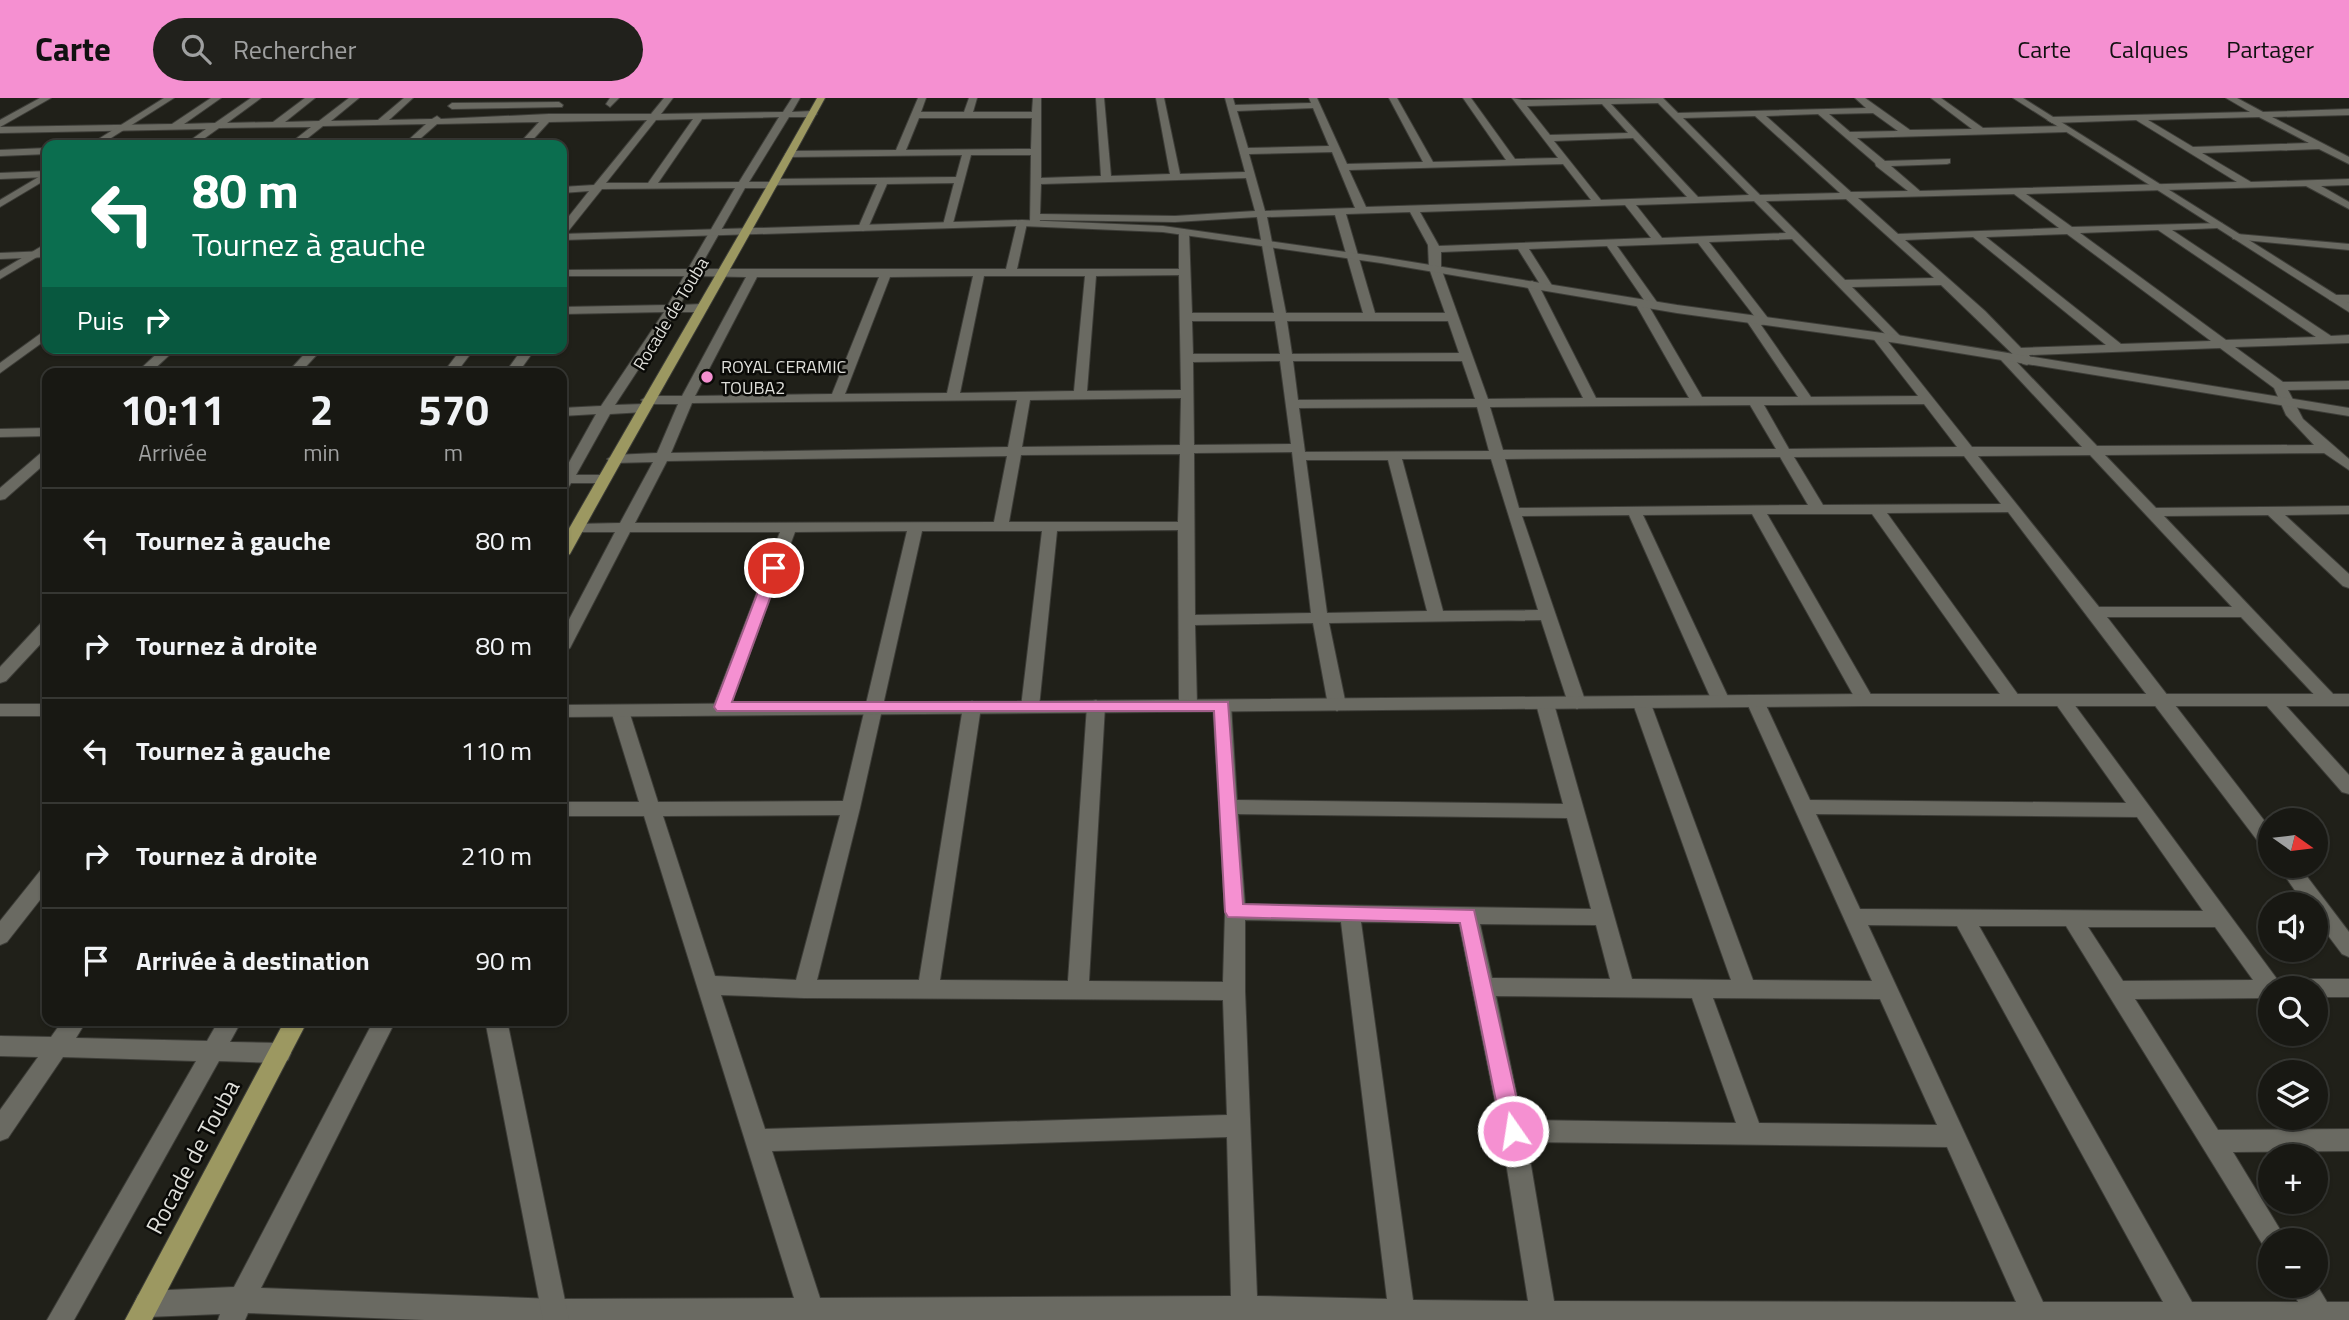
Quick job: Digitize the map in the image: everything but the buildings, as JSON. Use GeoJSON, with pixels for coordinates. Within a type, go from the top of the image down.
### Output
{"type":"FeatureCollection","features":[{"type":"Feature","properties":{"kind":"main road","name":"Rocade de Touba"},"geometry":{"type":"LineString","coordinates":[[567,545],[614,459],[748,231],[821,98]]}},
{"type":"Feature","properties":{"kind":"main road","name":"Rocade de Touba"},"geometry":{"type":"LineString","coordinates":[[143,1312],[295,1026]]}},
{"type":"Feature","properties":{"kind":"street"},"geometry":{"type":"LineString","coordinates":[[0,124],[47,98]]}},
{"type":"Feature","properties":{"kind":"street"},"geometry":{"type":"LineString","coordinates":[[102,140],[170,98]]}},
{"type":"Feature","properties":{"kind":"street"},"geometry":{"type":"LineString","coordinates":[[173,127],[217,98]]}},
{"type":"Feature","properties":{"kind":"street"},"geometry":{"type":"LineString","coordinates":[[196,140],[257,98]]}},
{"type":"Feature","properties":{"kind":"street"},"geometry":{"type":"LineString","coordinates":[[275,125],[311,98]]}},
{"type":"Feature","properties":{"kind":"street"},"geometry":{"type":"LineString","coordinates":[[299,140],[355,98]]}},
{"type":"Feature","properties":{"kind":"street"},"geometry":{"type":"LineString","coordinates":[[380,123],[410,98]]}},
{"type":"Feature","properties":{"kind":"street"},"geometry":{"type":"LineString","coordinates":[[413,140],[461,98]]}},
{"type":"Feature","properties":{"kind":"street"},"geometry":{"type":"LineString","coordinates":[[567,228],[669,98]]}},
{"type":"Feature","properties":{"kind":"street"},"geometry":{"type":"LineString","coordinates":[[567,475],[605,410],[673,307],[713,232],[796,98]]}},
{"type":"Feature","properties":{"kind":"street"},"geometry":{"type":"LineString","coordinates":[[900,153],[922,98]]}},
{"type":"Feature","properties":{"kind":"street"},"geometry":{"type":"LineString","coordinates":[[968,115],[973,98]]}},
{"type":"Feature","properties":{"kind":"street"},"geometry":{"type":"LineString","coordinates":[[1011,272],[1031,221],[1037,181],[1037,98]]}},
{"type":"Feature","properties":{"kind":"street"},"geometry":{"type":"LineString","coordinates":[[1100,98],[1106,179]]}},
{"type":"Feature","properties":{"kind":"street"},"geometry":{"type":"LineString","coordinates":[[1160,98],[1176,177]]}},
{"type":"Feature","properties":{"kind":"street"},"geometry":{"type":"LineString","coordinates":[[1393,98],[1429,164]]}},
{"type":"Feature","properties":{"kind":"street"},"geometry":{"type":"LineString","coordinates":[[1467,98],[1512,162]]}},
{"type":"Feature","properties":{"kind":"street"},"geometry":{"type":"LineString","coordinates":[[1859,98],[1907,133]]}},
{"type":"Feature","properties":{"kind":"street"},"geometry":{"type":"LineString","coordinates":[[1935,98],[1982,132]]}},
{"type":"Feature","properties":{"kind":"street"},"geometry":{"type":"LineString","coordinates":[[2017,98],[2349,308]]}},
{"type":"Feature","properties":{"kind":"street"},"geometry":{"type":"LineString","coordinates":[[2230,98],[2349,161]]}},
{"type":"Feature","properties":{"kind":"street"},"geometry":{"type":"LineString","coordinates":[[1602,99],[1695,200]]}},
{"type":"Feature","properties":{"kind":"street"},"geometry":{"type":"LineString","coordinates":[[1518,101],[1658,99],[1897,340]]}},
{"type":"Feature","properties":{"kind":"street"},"geometry":{"type":"LineString","coordinates":[[452,106],[562,101]]}},
{"type":"Feature","properties":{"kind":"street"},"geometry":{"type":"LineString","coordinates":[[528,140],[562,101]]}},
{"type":"Feature","properties":{"kind":"street"},"geometry":{"type":"LineString","coordinates":[[1518,101],[1599,204]]}},
{"type":"Feature","properties":{"kind":"street"},"geometry":{"type":"LineString","coordinates":[[1337,705],[1320,619],[1281,317],[1260,214],[1230,103],[1314,102],[1345,167],[1362,211]]}},
{"type":"Feature","properties":{"kind":"street"},"geometry":{"type":"LineString","coordinates":[[1676,116],[1876,110]]}},
{"type":"Feature","properties":{"kind":"street"},"geometry":{"type":"LineString","coordinates":[[1821,112],[1879,164],[1918,194]]}},
{"type":"Feature","properties":{"kind":"street"},"geometry":{"type":"LineString","coordinates":[[2052,120],[2347,113]]}},
{"type":"Feature","properties":{"kind":"street"},"geometry":{"type":"LineString","coordinates":[[0,130],[812,114]]}},
{"type":"Feature","properties":{"kind":"street"},"geometry":{"type":"LineString","coordinates":[[1758,114],[2024,356],[2284,403],[2349,412]]}},
{"type":"Feature","properties":{"kind":"street"},"geometry":{"type":"LineString","coordinates":[[916,115],[1038,115]]}},
{"type":"Feature","properties":{"kind":"street"},"geometry":{"type":"LineString","coordinates":[[651,185],[699,117]]}},
{"type":"Feature","properties":{"kind":"street"},"geometry":{"type":"LineString","coordinates":[[2138,118],[2252,186]]}},
{"type":"Feature","properties":{"kind":"street"},"geometry":{"type":"LineString","coordinates":[[1846,135],[2066,130]]}},
{"type":"Feature","properties":{"kind":"street"},"geometry":{"type":"LineString","coordinates":[[1547,138],[1637,135]]}},
{"type":"Feature","properties":{"kind":"street"},"geometry":{"type":"LineString","coordinates":[[904,141],[918,141]]}},
{"type":"Feature","properties":{"kind":"street"},"geometry":{"type":"LineString","coordinates":[[959,141],[1038,141]]}},
{"type":"Feature","properties":{"kind":"street"},"geometry":{"type":"LineString","coordinates":[[2192,150],[2321,146]]}},
{"type":"Feature","properties":{"kind":"street"},"geometry":{"type":"LineString","coordinates":[[1243,151],[1336,149]]}},
{"type":"Feature","properties":{"kind":"street"},"geometry":{"type":"LineString","coordinates":[[0,153],[42,151]]}},
{"type":"Feature","properties":{"kind":"street"},"geometry":{"type":"LineString","coordinates":[[790,154],[1038,152]]}},
{"type":"Feature","properties":{"kind":"street"},"geometry":{"type":"LineString","coordinates":[[948,225],[967,153]]}},
{"type":"Feature","properties":{"kind":"street"},"geometry":{"type":"LineString","coordinates":[[1345,167],[1564,161]]}},
{"type":"Feature","properties":{"kind":"street"},"geometry":{"type":"LineString","coordinates":[[1879,164],[1947,161]]}},
{"type":"Feature","properties":{"kind":"street"},"geometry":{"type":"LineString","coordinates":[[0,176],[42,175]]}},
{"type":"Feature","properties":{"kind":"street"},"geometry":{"type":"LineString","coordinates":[[1037,181],[1250,175]]}},
{"type":"Feature","properties":{"kind":"street"},"geometry":{"type":"LineString","coordinates":[[0,204],[42,178]]}},
{"type":"Feature","properties":{"kind":"street"},"geometry":{"type":"LineString","coordinates":[[863,228],[884,180]]}},
{"type":"Feature","properties":{"kind":"street"},"geometry":{"type":"LineString","coordinates":[[567,190],[651,185],[959,180]]}},
{"type":"Feature","properties":{"kind":"street"},"geometry":{"type":"LineString","coordinates":[[567,235],[1175,219],[1339,211],[2349,182]]}},
{"type":"Feature","properties":{"kind":"street"},"geometry":{"type":"LineString","coordinates":[[2310,184],[2349,206]]}},
{"type":"Feature","properties":{"kind":"street"},"geometry":{"type":"LineString","coordinates":[[2016,191],[2280,386],[2349,385]]}},
{"type":"Feature","properties":{"kind":"street"},"geometry":{"type":"LineString","coordinates":[[1629,203],[1659,241]]}},
{"type":"Feature","properties":{"kind":"street"},"geometry":{"type":"LineString","coordinates":[[1413,209],[1434,249],[1437,259],[1435,268],[1482,401],[1513,512],[1577,703]]}},
{"type":"Feature","properties":{"kind":"street"},"geometry":{"type":"LineString","coordinates":[[1339,211],[1352,244],[1352,255],[1370,316]]}},
{"type":"Feature","properties":{"kind":"street"},"geometry":{"type":"LineString","coordinates":[[1031,221],[1184,232],[1352,255],[1647,304],[2005,357],[2119,349],[2349,340]]}},
{"type":"Feature","properties":{"kind":"street"},"geometry":{"type":"LineString","coordinates":[[1893,237],[2218,225]]}},
{"type":"Feature","properties":{"kind":"street"},"geometry":{"type":"LineString","coordinates":[[2162,228],[2329,340]]}},
{"type":"Feature","properties":{"kind":"street"},"geometry":{"type":"LineString","coordinates":[[1184,232],[1188,394],[1185,526],[1188,705]]}},
{"type":"Feature","properties":{"kind":"street"},"geometry":{"type":"LineString","coordinates":[[1976,234],[2119,349]]}},
{"type":"Feature","properties":{"kind":"street"},"geometry":{"type":"LineString","coordinates":[[1434,249],[1794,236]]}},
{"type":"Feature","properties":{"kind":"street"},"geometry":{"type":"LineString","coordinates":[[2237,237],[2349,247]]}},
{"type":"Feature","properties":{"kind":"street"},"geometry":{"type":"LineString","coordinates":[[1701,239],[1758,321],[1807,400]]}},
{"type":"Feature","properties":{"kind":"street"},"geometry":{"type":"LineString","coordinates":[[1610,243],[1647,304],[1698,401]]}},
{"type":"Feature","properties":{"kind":"street"},"geometry":{"type":"LineString","coordinates":[[1522,246],[1547,287]]}},
{"type":"Feature","properties":{"kind":"street"},"geometry":{"type":"LineString","coordinates":[[0,256],[42,254]]}},
{"type":"Feature","properties":{"kind":"street"},"geometry":{"type":"LineString","coordinates":[[0,276],[42,254]]}},
{"type":"Feature","properties":{"kind":"street"},"geometry":{"type":"LineString","coordinates":[[567,273],[693,270],[752,274],[1185,272]]}},
{"type":"Feature","properties":{"kind":"street"},"geometry":{"type":"LineString","coordinates":[[837,397],[886,273]]}},
{"type":"Feature","properties":{"kind":"street"},"geometry":{"type":"LineString","coordinates":[[953,396],[979,273]]}},
{"type":"Feature","properties":{"kind":"street"},"geometry":{"type":"LineString","coordinates":[[1080,394],[1091,273]]}},
{"type":"Feature","properties":{"kind":"street"},"geometry":{"type":"LineString","coordinates":[[567,638],[662,457],[687,399],[752,274]]}},
{"type":"Feature","properties":{"kind":"street"},"geometry":{"type":"LineString","coordinates":[[1843,284],[1944,281]]}},
{"type":"Feature","properties":{"kind":"street"},"geometry":{"type":"LineString","coordinates":[[1532,284],[1591,401]]}},
{"type":"Feature","properties":{"kind":"street"},"geometry":{"type":"LineString","coordinates":[[2334,298],[2349,299]]}},
{"type":"Feature","properties":{"kind":"street"},"geometry":{"type":"LineString","coordinates":[[567,310],[702,308]]}},
{"type":"Feature","properties":{"kind":"street"},"geometry":{"type":"LineString","coordinates":[[1187,317],[1452,317]]}},
{"type":"Feature","properties":{"kind":"street"},"geometry":{"type":"LineString","coordinates":[[0,369],[42,337]]}},
{"type":"Feature","properties":{"kind":"street"},"geometry":{"type":"LineString","coordinates":[[1878,337],[2258,827]]}},
{"type":"Feature","properties":{"kind":"street"},"geometry":{"type":"LineString","coordinates":[[148,368],[164,354]]}},
{"type":"Feature","properties":{"kind":"street"},"geometry":{"type":"LineString","coordinates":[[298,368],[311,354]]}},
{"type":"Feature","properties":{"kind":"street"},"geometry":{"type":"LineString","coordinates":[[453,368],[464,354]]}},
{"type":"Feature","properties":{"kind":"street"},"geometry":{"type":"LineString","coordinates":[[515,368],[525,354]]}},
{"type":"Feature","properties":{"kind":"street"},"geometry":{"type":"LineString","coordinates":[[2005,357],[2329,700]]}},
{"type":"Feature","properties":{"kind":"street"},"geometry":{"type":"LineString","coordinates":[[1187,358],[1466,358]]}},
{"type":"Feature","properties":{"kind":"street"},"geometry":{"type":"LineString","coordinates":[[2280,386],[2284,403],[2295,422],[2349,466]]}},
{"type":"Feature","properties":{"kind":"street"},"geometry":{"type":"LineString","coordinates":[[567,412],[605,410],[687,399],[1188,394]]}},
{"type":"Feature","properties":{"kind":"street"},"geometry":{"type":"LineString","coordinates":[[1001,527],[1024,396]]}},
{"type":"Feature","properties":{"kind":"street"},"geometry":{"type":"LineString","coordinates":[[1754,400],[1818,509]]}},
{"type":"Feature","properties":{"kind":"street"},"geometry":{"type":"LineString","coordinates":[[1293,404],[1926,400]]}},
{"type":"Feature","properties":{"kind":"street"},"geometry":{"type":"LineString","coordinates":[[0,433],[42,432]]}},
{"type":"Feature","properties":{"kind":"street"},"geometry":{"type":"LineString","coordinates":[[614,459],[1186,450],[1394,456],[2328,449]]}},
{"type":"Feature","properties":{"kind":"street"},"geometry":{"type":"LineString","coordinates":[[1394,456],[1436,617]]}},
{"type":"Feature","properties":{"kind":"street"},"geometry":{"type":"LineString","coordinates":[[0,496],[42,459]]}},
{"type":"Feature","properties":{"kind":"street"},"geometry":{"type":"LineString","coordinates":[[567,482],[603,479]]}},
{"type":"Feature","properties":{"kind":"street"},"geometry":{"type":"LineString","coordinates":[[1513,512],[2011,508]]}},
{"type":"Feature","properties":{"kind":"street"},"geometry":{"type":"LineString","coordinates":[[1757,510],[1865,700]]}},
{"type":"Feature","properties":{"kind":"street"},"geometry":{"type":"LineString","coordinates":[[1877,510],[2013,700]]}},
{"type":"Feature","properties":{"kind":"street"},"geometry":{"type":"LineString","coordinates":[[2151,512],[2349,510]]}},
{"type":"Feature","properties":{"kind":"street"},"geometry":{"type":"LineString","coordinates":[[1634,511],[1721,701]]}},
{"type":"Feature","properties":{"kind":"street"},"geometry":{"type":"LineString","coordinates":[[2273,512],[2349,583]]}},
{"type":"Feature","properties":{"kind":"street"},"geometry":{"type":"LineString","coordinates":[[576,528],[1185,526]]}},
{"type":"Feature","properties":{"kind":"street"},"geometry":{"type":"LineString","coordinates":[[722,707],[789,527]]}},
{"type":"Feature","properties":{"kind":"street"},"geometry":{"type":"LineString","coordinates":[[804,989],[851,808],[916,527]]}},
{"type":"Feature","properties":{"kind":"street"},"geometry":{"type":"LineString","coordinates":[[1030,707],[1050,527]]}},
{"type":"Feature","properties":{"kind":"street"},"geometry":{"type":"LineString","coordinates":[[2093,612],[2247,612]]}},
{"type":"Feature","properties":{"kind":"street"},"geometry":{"type":"LineString","coordinates":[[1187,620],[1547,615]]}},
{"type":"Feature","properties":{"kind":"street"},"geometry":{"type":"LineString","coordinates":[[0,677],[42,631]]}},
{"type":"Feature","properties":{"kind":"street"},"geometry":{"type":"LineString","coordinates":[[2062,700],[2262,976]]}},
{"type":"Feature","properties":{"kind":"street"},"geometry":{"type":"LineString","coordinates":[[567,711],[722,707],[2349,700]]}},
{"type":"Feature","properties":{"kind":"street"},"geometry":{"type":"LineString","coordinates":[[1755,701],[2037,1317]]}},
{"type":"Feature","properties":{"kind":"street"},"geometry":{"type":"LineString","coordinates":[[2272,701],[2349,787]]}},
{"type":"Feature","properties":{"kind":"street"},"geometry":{"type":"LineString","coordinates":[[1545,704],[1623,986]]}},
{"type":"Feature","properties":{"kind":"street"},"geometry":{"type":"LineString","coordinates":[[1642,704],[1745,988]]}},
{"type":"Feature","properties":{"kind":"street"},"geometry":{"type":"LineString","coordinates":[[1222,705],[1235,912],[1234,991],[1245,1314]]}},
{"type":"Feature","properties":{"kind":"street"},"geometry":{"type":"LineString","coordinates":[[1078,991],[1096,706]]}},
{"type":"Feature","properties":{"kind":"street"},"geometry":{"type":"LineString","coordinates":[[928,990],[972,707]]}},
{"type":"Feature","properties":{"kind":"street"},"geometry":{"type":"LineString","coordinates":[[0,710],[42,710]]}},
{"type":"Feature","properties":{"kind":"street"},"geometry":{"type":"LineString","coordinates":[[620,711],[812,1316]]}},
{"type":"Feature","properties":{"kind":"street"},"geometry":{"type":"LineString","coordinates":[[1229,807],[1574,811]]}},
{"type":"Feature","properties":{"kind":"street"},"geometry":{"type":"LineString","coordinates":[[1803,807],[2140,810]]}},
{"type":"Feature","properties":{"kind":"street"},"geometry":{"type":"LineString","coordinates":[[567,809],[851,808]]}},
{"type":"Feature","properties":{"kind":"street"},"geometry":{"type":"LineString","coordinates":[[2297,878],[2349,948]]}},
{"type":"Feature","properties":{"kind":"street"},"geometry":{"type":"LineString","coordinates":[[0,936],[42,883]]}},
{"type":"Feature","properties":{"kind":"street"},"geometry":{"type":"LineString","coordinates":[[1235,912],[1603,917]]}},
{"type":"Feature","properties":{"kind":"street"},"geometry":{"type":"LineString","coordinates":[[1350,914],[1402,1313]]}},
{"type":"Feature","properties":{"kind":"street"},"geometry":{"type":"LineString","coordinates":[[1468,916],[1513,1131],[1543,1314]]}},
{"type":"Feature","properties":{"kind":"street"},"geometry":{"type":"LineString","coordinates":[[1964,916],[2186,1317]]}},
{"type":"Feature","properties":{"kind":"street"},"geometry":{"type":"LineString","coordinates":[[1854,917],[2220,919]]}},
{"type":"Feature","properties":{"kind":"street"},"geometry":{"type":"LineString","coordinates":[[2072,918],[2120,990],[2267,1228]]}},
{"type":"Feature","properties":{"kind":"street"},"geometry":{"type":"LineString","coordinates":[[707,985],[804,989],[1234,991]]}},
{"type":"Feature","properties":{"kind":"street"},"geometry":{"type":"LineString","coordinates":[[1482,987],[1887,990]]}},
{"type":"Feature","properties":{"kind":"street"},"geometry":{"type":"LineString","coordinates":[[1699,988],[1751,1133]]}},
{"type":"Feature","properties":{"kind":"street"},"geometry":{"type":"LineString","coordinates":[[2120,990],[2258,988]]}},
{"type":"Feature","properties":{"kind":"street"},"geometry":{"type":"LineString","coordinates":[[2328,988],[2349,988]]}},
{"type":"Feature","properties":{"kind":"street"},"geometry":{"type":"LineString","coordinates":[[0,1130],[72,1026]]}},
{"type":"Feature","properties":{"kind":"street"},"geometry":{"type":"LineString","coordinates":[[60,1320],[228,1026]]}},
{"type":"Feature","properties":{"kind":"street"},"geometry":{"type":"LineString","coordinates":[[236,1310],[382,1026]]}},
{"type":"Feature","properties":{"kind":"street"},"geometry":{"type":"LineString","coordinates":[[497,1026],[556,1316]]}},
{"type":"Feature","properties":{"kind":"street"},"geometry":{"type":"LineString","coordinates":[[0,1046],[280,1052]]}},
{"type":"Feature","properties":{"kind":"street"},"geometry":{"type":"LineString","coordinates":[[757,1140],[1239,1126]]}},
{"type":"Feature","properties":{"kind":"street"},"geometry":{"type":"LineString","coordinates":[[1513,1131],[1954,1136]]}},
{"type":"Feature","properties":{"kind":"street"},"geometry":{"type":"LineString","coordinates":[[2214,1141],[2349,1140]]}},
{"type":"Feature","properties":{"kind":"street"},"geometry":{"type":"LineString","coordinates":[[2310,1298],[2320,1315]]}},
{"type":"Feature","properties":{"kind":"street"},"geometry":{"type":"LineString","coordinates":[[143,1312],[236,1310],[556,1316],[1402,1313],[1729,1318],[2349,1315]]}},
{"type":"Feature","properties":{"kind":"place","name":"ROYAL CERAMIC TOUBA2"},"geometry":{"type":"Point","coordinates":[707,377]}},
{"type":"Feature","properties":{"kind":"route"},"geometry":{"type":"LineString","coordinates":[[774,568],[722,707],[1222,705],[1235,912],[1468,916],[1513,1131]]}}]}
